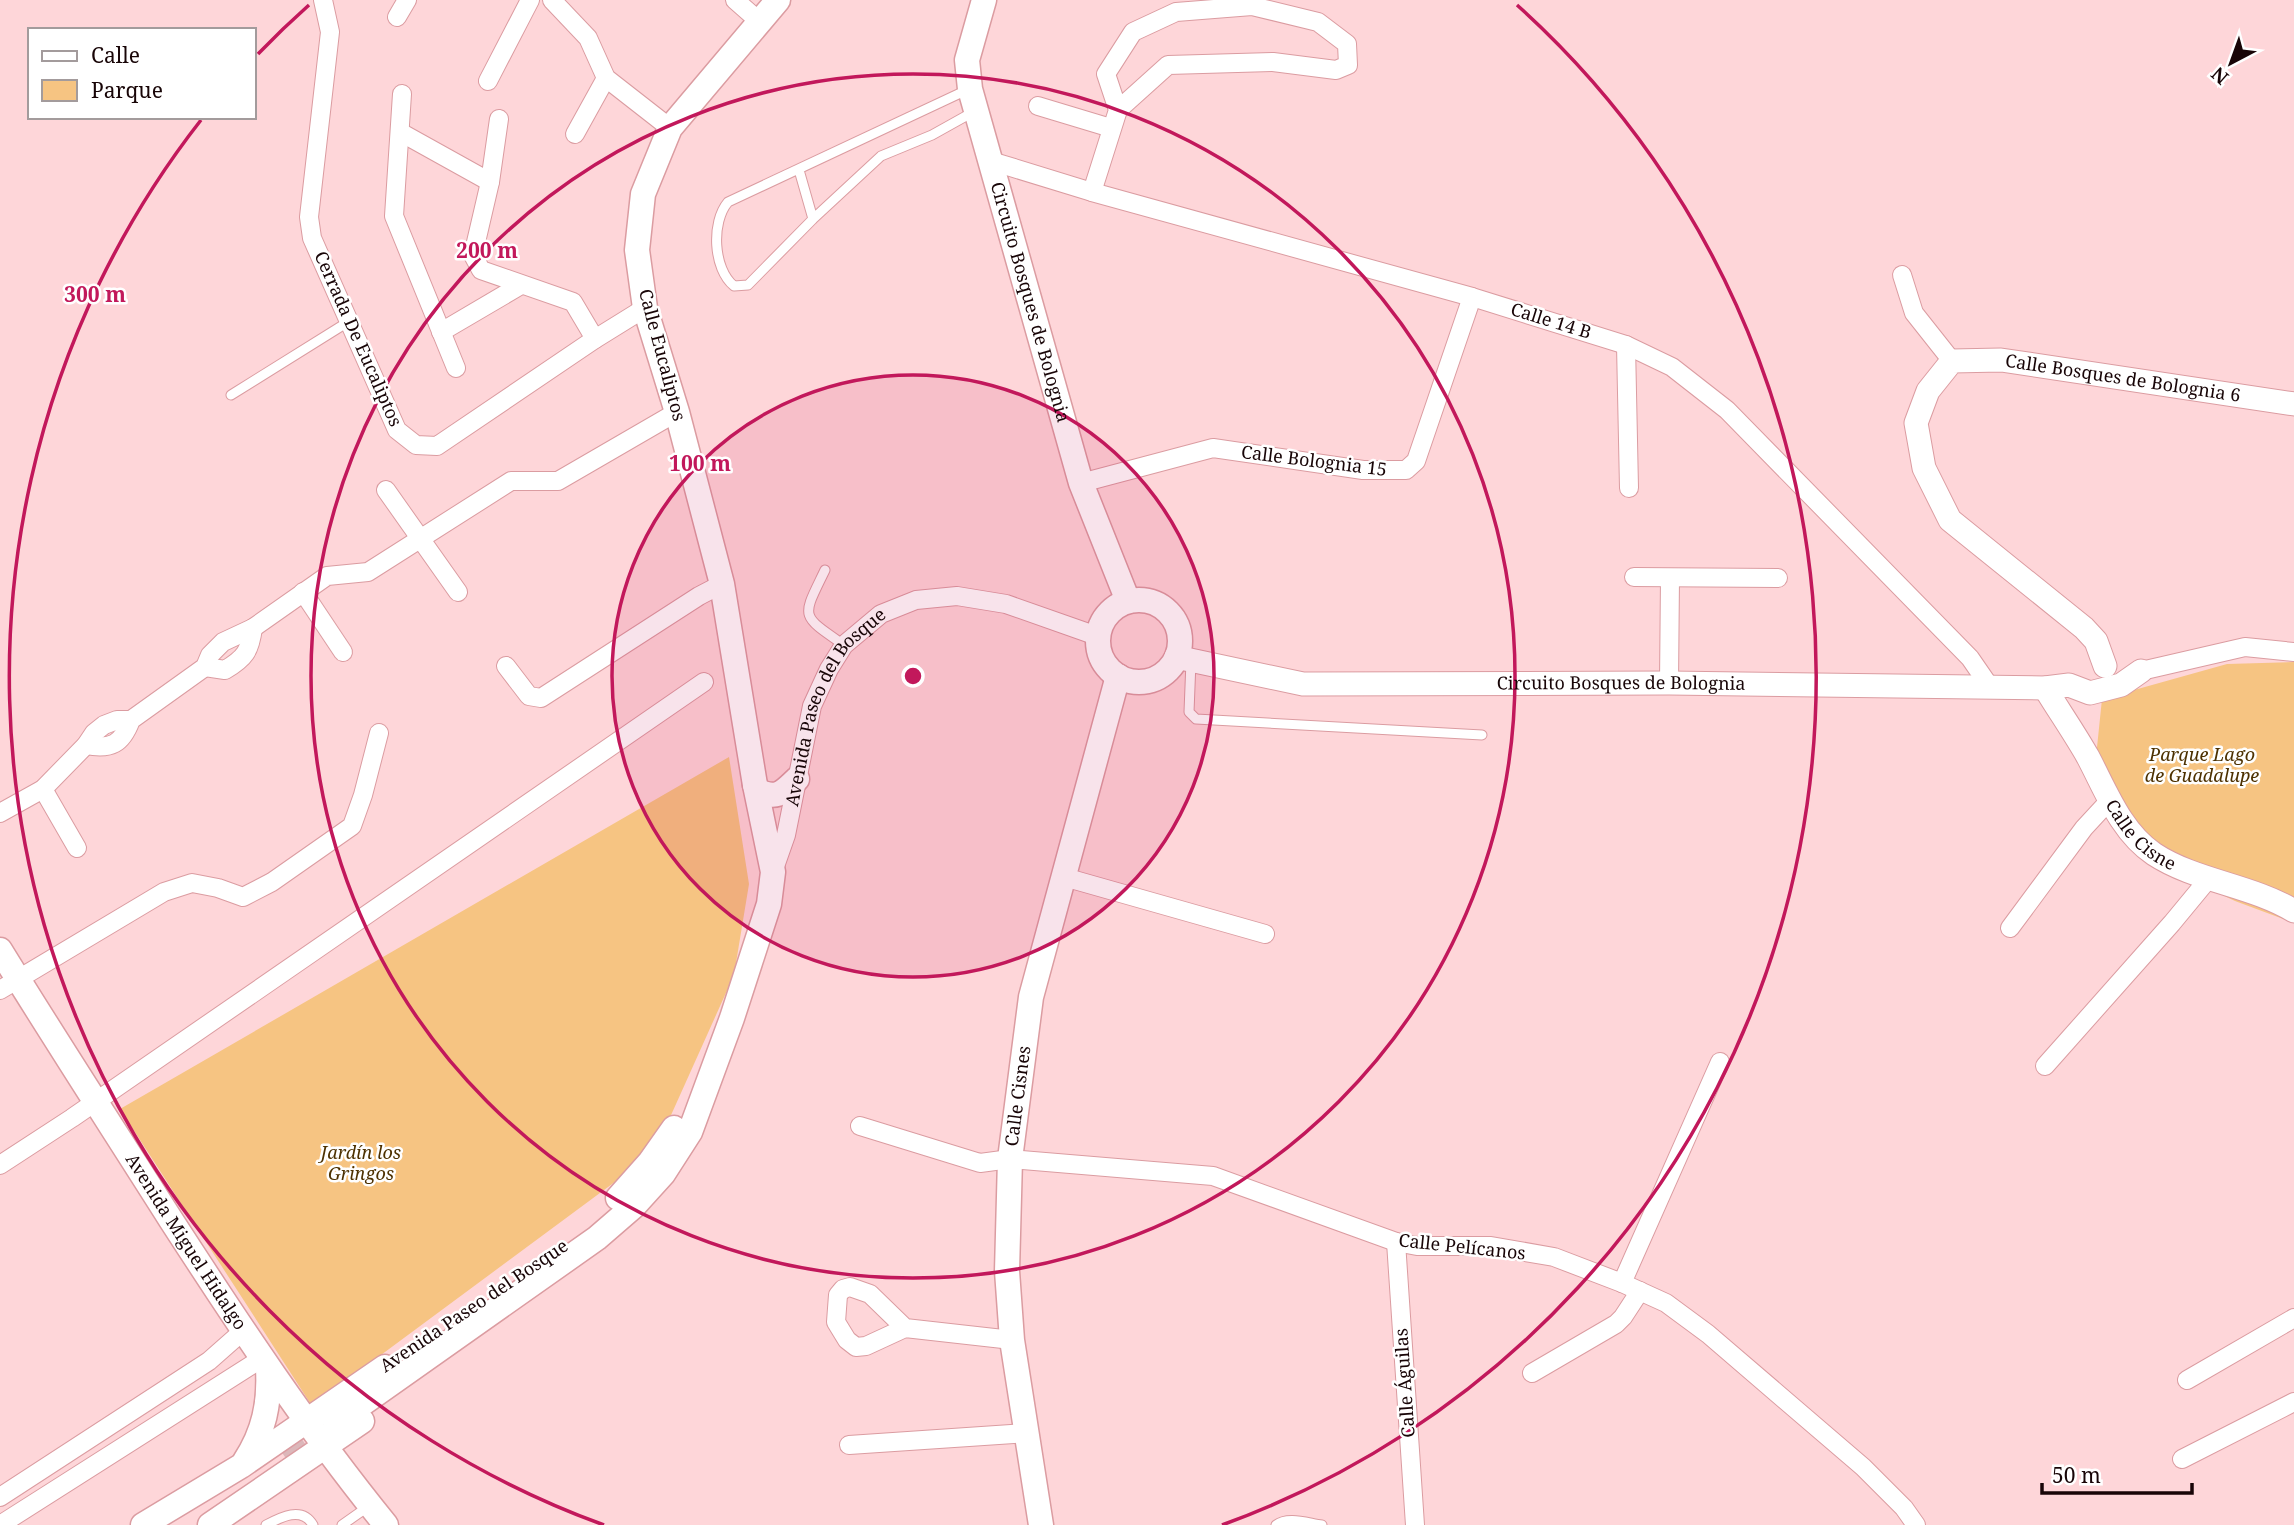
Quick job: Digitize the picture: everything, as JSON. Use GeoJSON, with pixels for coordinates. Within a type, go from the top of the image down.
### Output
{"type":"FeatureCollection","features":[{"type":"Feature","properties":{"kind":"main road","name":"Calle Eucaliptos"},"geometry":{"type":"LineString","coordinates":[[773,872],[755,785],[722,584],[677,412],[645,308],[637,250],[643,194],[670,128],[778,0]]}},
{"type":"Feature","properties":{"kind":"main road","name":"Circuito Bosques de Bolognia"},"geometry":{"type":"LineString","coordinates":[[984,0],[967,60],[973,99],[1081,483],[1128,601]]}},
{"type":"Feature","properties":{"kind":"main road"},"geometry":{"type":"LineString","coordinates":[[1128,601],[1155,603],[1167,611],[1180,635],[1184,659],[1150,681],[1128,681],[1118,676],[1108,669],[1098,648],[1097,636],[1107,614],[1128,601]]}},
{"type":"Feature","properties":{"kind":"main road","name":"Calle Cisnes"},"geometry":{"type":"LineString","coordinates":[[1036,1524],[1027,1433],[1012,1340],[1007,1271],[1010,1159],[1031,998],[1118,676]]}},
{"type":"Feature","properties":{"kind":"main road"},"geometry":{"type":"LineString","coordinates":[[755,785],[758,791],[769,795],[780,794],[797,779]]}},
{"type":"Feature","properties":{"kind":"main road","name":"Avenida Paseo del Bosque"},"geometry":{"type":"LineString","coordinates":[[210,1525],[596,1255],[644,1218],[675,1184],[704,1141],[737,1053],[732,1018],[769,904],[773,872]]}},
{"type":"Feature","properties":{"kind":"main road","name":"Avenida Miguel Hidalgo"},"geometry":{"type":"LineString","coordinates":[[0,950],[9,985],[95,1101],[265,1364],[324,1447],[386,1525]]}},
{"type":"Feature","properties":{"kind":"main road"},"geometry":{"type":"LineString","coordinates":[[335,1423],[597,1238],[634,1206],[663,1174],[690,1132],[732,1018]]}},
{"type":"Feature","properties":{"kind":"main road","name":"Avenida Paseo del Bosque"},"geometry":{"type":"LineString","coordinates":[[143,1525],[241,1466],[585,1230],[625,1192],[675,1127],[707,1043],[732,1018]]}},
{"type":"Feature","properties":{"kind":"main road"},"geometry":{"type":"LineString","coordinates":[[241,1466],[257,1440],[267,1410],[270,1390],[265,1364]]}},
{"type":"Feature","properties":{"kind":"main road"},"geometry":{"type":"LineString","coordinates":[[175,1525],[285,1457]]}},
{"type":"Feature","properties":{"kind":"street","name":"Cerrada De Eucaliptos"},"geometry":{"type":"LineString","coordinates":[[323,0],[330,32],[309,217],[312,238],[397,430],[416,445],[438,446],[645,308]]}},
{"type":"Feature","properties":{"kind":"street"},"geometry":{"type":"LineString","coordinates":[[397,17],[407,0]]}},
{"type":"Feature","properties":{"kind":"street"},"geometry":{"type":"LineString","coordinates":[[488,81],[530,0]]}},
{"type":"Feature","properties":{"kind":"street"},"geometry":{"type":"LineString","coordinates":[[552,0],[589,38],[606,78],[670,128]]}},
{"type":"Feature","properties":{"kind":"street"},"geometry":{"type":"LineString","coordinates":[[735,0],[760,22]]}},
{"type":"Feature","properties":{"kind":"street"},"geometry":{"type":"LineString","coordinates":[[1092,192],[1118,110],[1168,65],[1273,62],[1336,70],[1348,65],[1347,44],[1318,22],[1252,6],[1176,12],[1133,32],[1106,74],[1118,110]]}},
{"type":"Feature","properties":{"kind":"street"},"geometry":{"type":"LineString","coordinates":[[575,134],[606,78]]}},
{"type":"Feature","properties":{"kind":"street"},"geometry":{"type":"LineString","coordinates":[[402,94],[394,216],[456,368]]}},
{"type":"Feature","properties":{"kind":"street"},"geometry":{"type":"LineString","coordinates":[[1038,106],[1111,128]]}},
{"type":"Feature","properties":{"kind":"street"},"geometry":{"type":"LineString","coordinates":[[499,119],[490,182],[473,255],[481,270],[573,302],[596,339]]}},
{"type":"Feature","properties":{"kind":"street"},"geometry":{"type":"LineString","coordinates":[[400,132],[490,182]]}},
{"type":"Feature","properties":{"kind":"street","name":"Calle 14 B"},"geometry":{"type":"LineString","coordinates":[[991,161],[1092,192],[1472,297],[1626,345],[1672,367],[1727,410],[1970,658],[1990,687]]}},
{"type":"Feature","properties":{"kind":"street"},"geometry":{"type":"LineString","coordinates":[[1902,275],[1914,313],[1952,361],[1928,391],[1916,423],[1924,468],[1950,520],[2084,628],[2096,641],[2105,666]]}},
{"type":"Feature","properties":{"kind":"street"},"geometry":{"type":"LineString","coordinates":[[441,332],[521,285]]}},
{"type":"Feature","properties":{"kind":"street","name":"Calle Bolognia 15"},"geometry":{"type":"LineString","coordinates":[[1081,483],[1213,448],[1363,470],[1406,470],[1416,461],[1472,297]]}},
{"type":"Feature","properties":{"kind":"street"},"geometry":{"type":"LineString","coordinates":[[1626,345],[1629,488]]}},
{"type":"Feature","properties":{"kind":"street","name":"Calle Bosques de Bolognia 6"},"geometry":{"type":"LineString","coordinates":[[1952,361],[2001,360],[2294,404]]}},
{"type":"Feature","properties":{"kind":"street"},"geometry":{"type":"LineString","coordinates":[[0,813],[43,789],[104,724],[131,720],[205,667],[210,655],[223,642],[253,628],[327,576],[368,572],[511,481],[558,481],[677,412]]}},
{"type":"Feature","properties":{"kind":"street"},"geometry":{"type":"LineString","coordinates":[[386,490],[458,592]]}},
{"type":"Feature","properties":{"kind":"street"},"geometry":{"type":"LineString","coordinates":[[1634,577],[1778,579]]}},
{"type":"Feature","properties":{"kind":"street"},"geometry":{"type":"LineString","coordinates":[[1669,684],[1670,578]]}},
{"type":"Feature","properties":{"kind":"street"},"geometry":{"type":"LineString","coordinates":[[506,666],[529,696],[541,698],[699,596],[722,584]]}},
{"type":"Feature","properties":{"kind":"street"},"geometry":{"type":"LineString","coordinates":[[303,592],[343,652]]}},
{"type":"Feature","properties":{"kind":"street","name":"Avenida Paseo del Bosque"},"geometry":{"type":"LineString","coordinates":[[773,872],[786,835],[812,706],[829,669],[844,645],[881,614],[916,600],[957,596],[1006,604],[1097,636]]}},
{"type":"Feature","properties":{"kind":"street"},"geometry":{"type":"LineString","coordinates":[[205,667],[225,670],[241,660],[250,645],[253,628]]}},
{"type":"Feature","properties":{"kind":"street","name":"Circuito Bosques de Bolognia"},"geometry":{"type":"LineString","coordinates":[[1184,659],[1303,684],[2045,688],[2069,685],[2090,693],[2121,685],[2141,671],[2245,647],[2294,652]]}},
{"type":"Feature","properties":{"kind":"street","name":"Circuito Bosques de Bolognia"},"geometry":{"type":"LineString","coordinates":[[2069,685],[2083,674],[2105,666],[2121,666],[2141,671]]}},
{"type":"Feature","properties":{"kind":"street"},"geometry":{"type":"LineString","coordinates":[[0,1165],[704,682]]}},
{"type":"Feature","properties":{"kind":"street","name":"Calle Cisne"},"geometry":{"type":"LineString","coordinates":[[2045,688],[2087,756],[2109,801],[2134,838],[2154,854],[2175,865],[2260,895],[2294,912]]}},
{"type":"Feature","properties":{"kind":"street"},"geometry":{"type":"LineString","coordinates":[[9,985],[164,892],[192,883],[243,897],[272,882],[352,826],[379,733]]}},
{"type":"Feature","properties":{"kind":"street"},"geometry":{"type":"LineString","coordinates":[[43,789],[77,848]]}},
{"type":"Feature","properties":{"kind":"street"},"geometry":{"type":"LineString","coordinates":[[2010,928],[2084,828],[2109,801]]}},
{"type":"Feature","properties":{"kind":"street"},"geometry":{"type":"LineString","coordinates":[[1064,877],[1265,934]]}},
{"type":"Feature","properties":{"kind":"street"},"geometry":{"type":"LineString","coordinates":[[2045,1066],[2210,877]]}},
{"type":"Feature","properties":{"kind":"street"},"geometry":{"type":"LineString","coordinates":[[1622,1283],[1720,1062]]}},
{"type":"Feature","properties":{"kind":"street","name":"Calle Pelícanos"},"geometry":{"type":"LineString","coordinates":[[860,1126],[980,1163],[1010,1159],[1213,1175],[1396,1241],[1417,1246],[1491,1246],[1554,1257],[1666,1303],[1708,1334],[1863,1467],[1904,1508],[1916,1525]]}},
{"type":"Feature","properties":{"kind":"street","name":"Calle Águilas"},"geometry":{"type":"LineString","coordinates":[[1396,1241],[1415,1525]]}},
{"type":"Feature","properties":{"kind":"street"},"geometry":{"type":"LineString","coordinates":[[1532,1373],[1616,1324],[1640,1291]]}},
{"type":"Feature","properties":{"kind":"street"},"geometry":{"type":"LineString","coordinates":[[2187,1380],[2294,1318]]}},
{"type":"Feature","properties":{"kind":"street"},"geometry":{"type":"LineString","coordinates":[[905,1328],[1012,1340]]}},
{"type":"Feature","properties":{"kind":"street"},"geometry":{"type":"LineString","coordinates":[[0,1497],[209,1361],[243,1331]]}},
{"type":"Feature","properties":{"kind":"street"},"geometry":{"type":"LineString","coordinates":[[0,1524],[171,1418],[265,1364]]}},
{"type":"Feature","properties":{"kind":"street"},"geometry":{"type":"LineString","coordinates":[[157,1395],[171,1418]]}},
{"type":"Feature","properties":{"kind":"street"},"geometry":{"type":"LineString","coordinates":[[2182,1459],[2294,1402]]}},
{"type":"Feature","properties":{"kind":"street"},"geometry":{"type":"LineString","coordinates":[[849,1446],[1027,1433]]}},
{"type":"Feature","properties":{"kind":"street"},"geometry":{"type":"LineString","coordinates":[[73,1449],[87,1470]]}},
{"type":"Feature","properties":{"kind":"lane"},"geometry":{"type":"LineString","coordinates":[[973,99],[932,135],[881,156],[813,219],[752,282],[738,287],[726,278],[718,244],[719,219],[724,206],[799,170],[973,99]]}},
{"type":"Feature","properties":{"kind":"lane"},"geometry":{"type":"LineString","coordinates":[[799,170],[813,219]]}},
{"type":"Feature","properties":{"kind":"lane"},"geometry":{"type":"LineString","coordinates":[[231,395],[348,322]]}},
{"type":"Feature","properties":{"kind":"lane"},"geometry":{"type":"LineString","coordinates":[[825,570],[809,604],[808,614],[813,623],[844,645]]}},
{"type":"Feature","properties":{"kind":"lane"},"geometry":{"type":"LineString","coordinates":[[1184,659],[1189,712],[1196,719],[1482,735]]}},
{"type":"Feature","properties":{"kind":"lane"},"geometry":{"type":"LineString","coordinates":[[342,1525],[369,1505]]}},
{"type":"Feature","properties":{"kind":"lane"},"geometry":{"type":"LineString","coordinates":[[266,1525],[285,1515],[303,1515],[312,1521],[313,1525]]}},
{"type":"Feature","properties":{"kind":"lane"},"geometry":{"type":"LineString","coordinates":[[1276,1525],[1289,1520],[1322,1525]]}},
{"type":"Feature","properties":{"kind":"green space","name":"Parque Lago de Guadalupe"},"geometry":{"type":"Polygon","coordinates":[[[2294,662],[2294,923],[2235,901],[2150,861],[2096,757],[2102,699],[2227,664],[2294,662]]]}},
{"type":"Feature","properties":{"kind":"green space","name":"Jardín los Gringos"},"geometry":{"type":"Polygon","coordinates":[[[729,757],[749,884],[734,975],[654,1153],[312,1406],[120,1109],[729,757]]]}},
{"type":"Feature","properties":{"kind":"tunnel"},"geometry":{"type":"LineString","coordinates":[[285,1457],[335,1423]]}}]}
